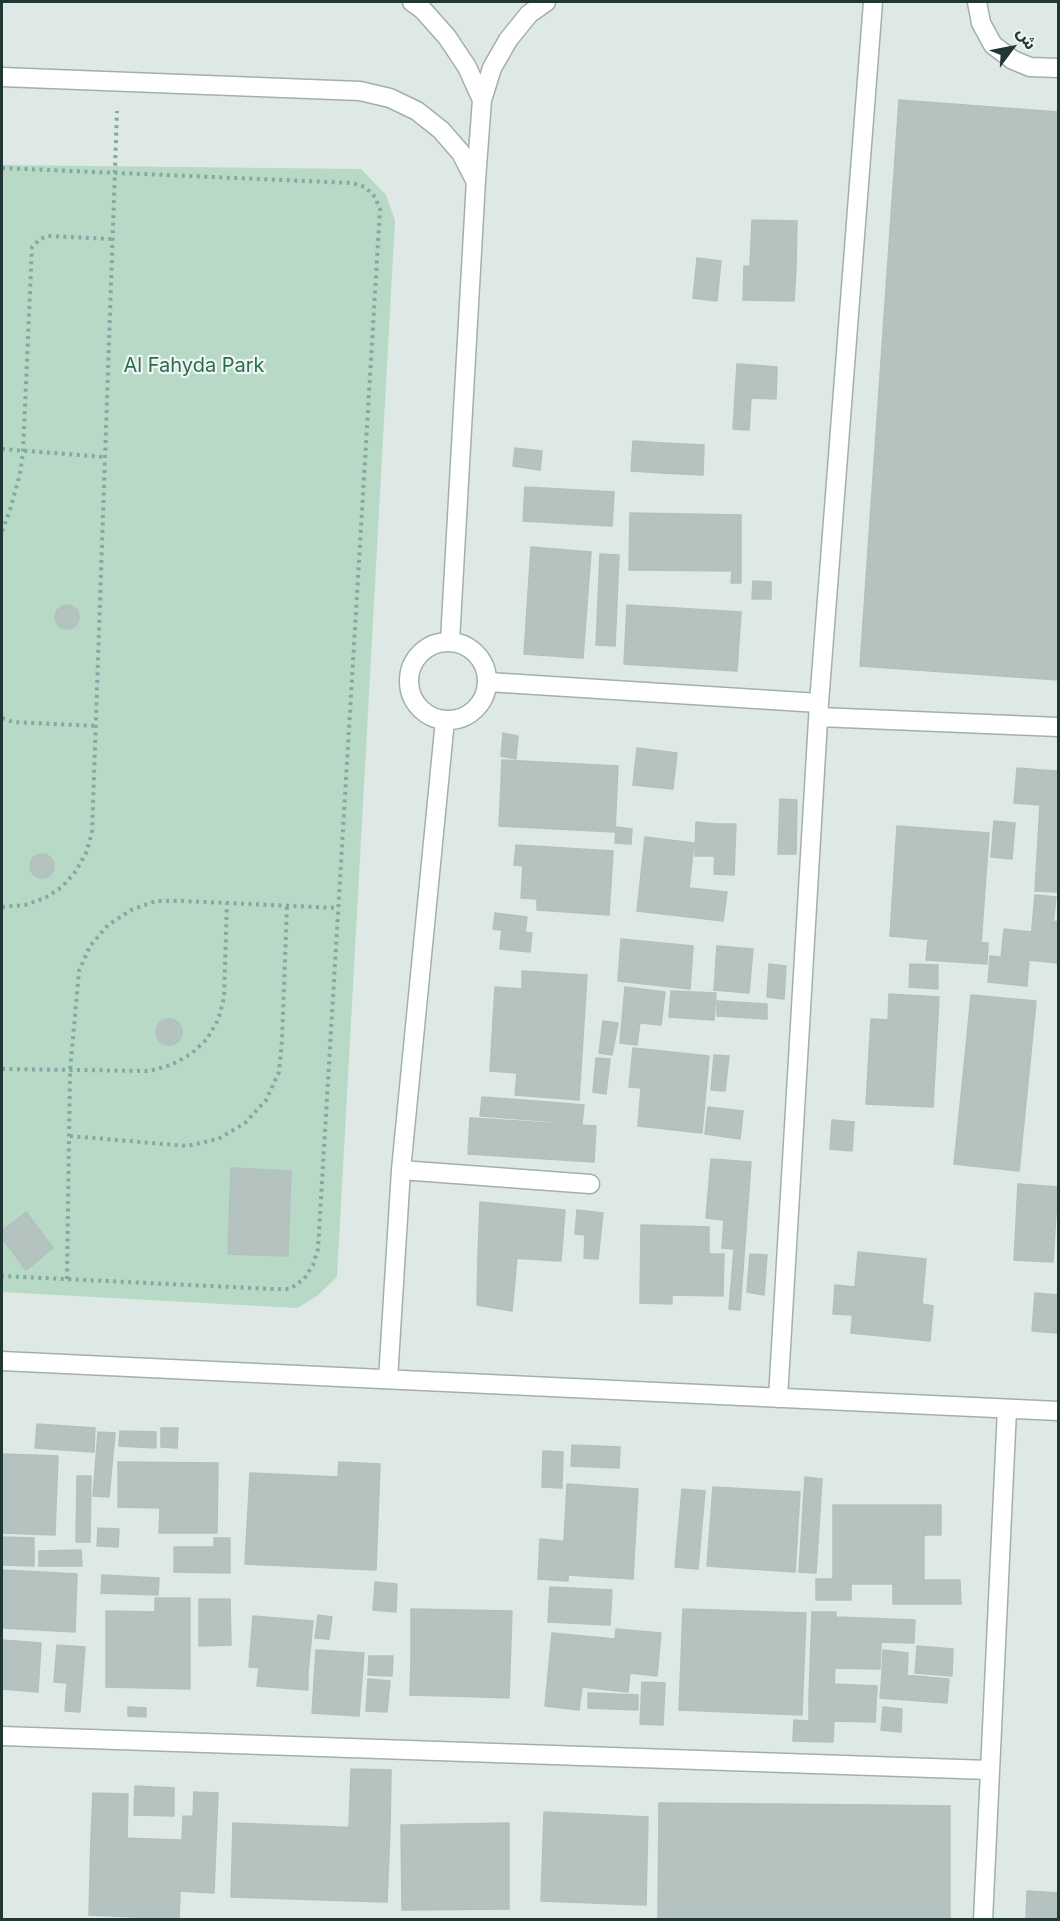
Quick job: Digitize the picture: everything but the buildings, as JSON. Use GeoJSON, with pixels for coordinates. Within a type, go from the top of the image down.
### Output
{"type":"FeatureCollection","features":[{"type":"Feature","properties":{"kind":"street"},"geometry":{"type":"LineString","coordinates":[[412,2],[423,10],[447,37],[467,67],[482,100]]}},
{"type":"Feature","properties":{"kind":"street"},"geometry":{"type":"LineString","coordinates":[[450,641],[482,100],[492,68],[508,40],[530,14],[546,2]]}},
{"type":"Feature","properties":{"kind":"street"},"geometry":{"type":"LineString","coordinates":[[778,1398],[819,710],[873,2]]}},
{"type":"Feature","properties":{"kind":"street"},"geometry":{"type":"LineString","coordinates":[[978,2],[981,23],[993,45],[1013,60],[1030,67],[1059,68]]}},
{"type":"Feature","properties":{"kind":"street"},"geometry":{"type":"LineString","coordinates":[[2,77],[330,88],[360,91],[390,98],[417,111],[441,130],[460,153],[476,180]]}},
{"type":"Feature","properties":{"kind":"street"},"geometry":{"type":"LineString","coordinates":[[450,641],[463,644],[473,650],[481,659],[488,682],[479,706],[470,715],[445,720],[432,717],[421,709],[413,698],[409,684],[410,671],[415,659],[425,649],[437,643],[450,641]]}},
{"type":"Feature","properties":{"kind":"street"},"geometry":{"type":"LineString","coordinates":[[488,682],[819,710],[1059,727]]}},
{"type":"Feature","properties":{"kind":"street"},"geometry":{"type":"LineString","coordinates":[[388,1379],[401,1170],[445,720]]}},
{"type":"Feature","properties":{"kind":"street"},"geometry":{"type":"LineString","coordinates":[[401,1170],[590,1184]]}},
{"type":"Feature","properties":{"kind":"street"},"geometry":{"type":"LineString","coordinates":[[2,1361],[1059,1411]]}},
{"type":"Feature","properties":{"kind":"street"},"geometry":{"type":"LineString","coordinates":[[983,1920],[1007,1409]]}},
{"type":"Feature","properties":{"kind":"street"},"geometry":{"type":"LineString","coordinates":[[2,1736],[989,1770]]}},
{"type":"Feature","properties":{"kind":"path"},"geometry":{"type":"LineString","coordinates":[[2,907],[25,905],[45,898],[62,887],[76,871],[93,833],[118,81]]}},
{"type":"Feature","properties":{"kind":"path"},"geometry":{"type":"LineString","coordinates":[[2,168],[352,183],[365,187],[375,197],[380,209],[318,1249],[313,1265],[304,1279],[290,1289],[2,1276]]}},
{"type":"Feature","properties":{"kind":"path"},"geometry":{"type":"LineString","coordinates":[[2,531],[20,474],[23,452],[32,247],[40,238],[48,236],[111,239]]}},
{"type":"Feature","properties":{"kind":"path"},"geometry":{"type":"LineString","coordinates":[[2,449],[104,457]]}},
{"type":"Feature","properties":{"kind":"path"},"geometry":{"type":"LineString","coordinates":[[2,718],[13,722],[97,726]]}},
{"type":"Feature","properties":{"kind":"path"},"geometry":{"type":"LineString","coordinates":[[67,1279],[70,1071],[79,971],[90,946],[108,925],[130,909],[156,902],[337,908]]}},
{"type":"Feature","properties":{"kind":"path"},"geometry":{"type":"LineString","coordinates":[[2,1069],[149,1071],[171,1065],[191,1054],[207,1039],[218,1020],[224,998],[227,903]]}},
{"type":"Feature","properties":{"kind":"path"},"geometry":{"type":"LineString","coordinates":[[70,1136],[188,1146],[218,1139],[245,1124],[266,1100],[279,1072],[287,906]]}},
{"type":"Feature","properties":{"kind":"green space","name":"Al Fahyda Park"},"geometry":{"type":"Polygon","coordinates":[[[2,165],[361,169],[386,195],[395,220],[337,1277],[317,1296],[297,1308],[2,1292],[2,165]]]}}]}
